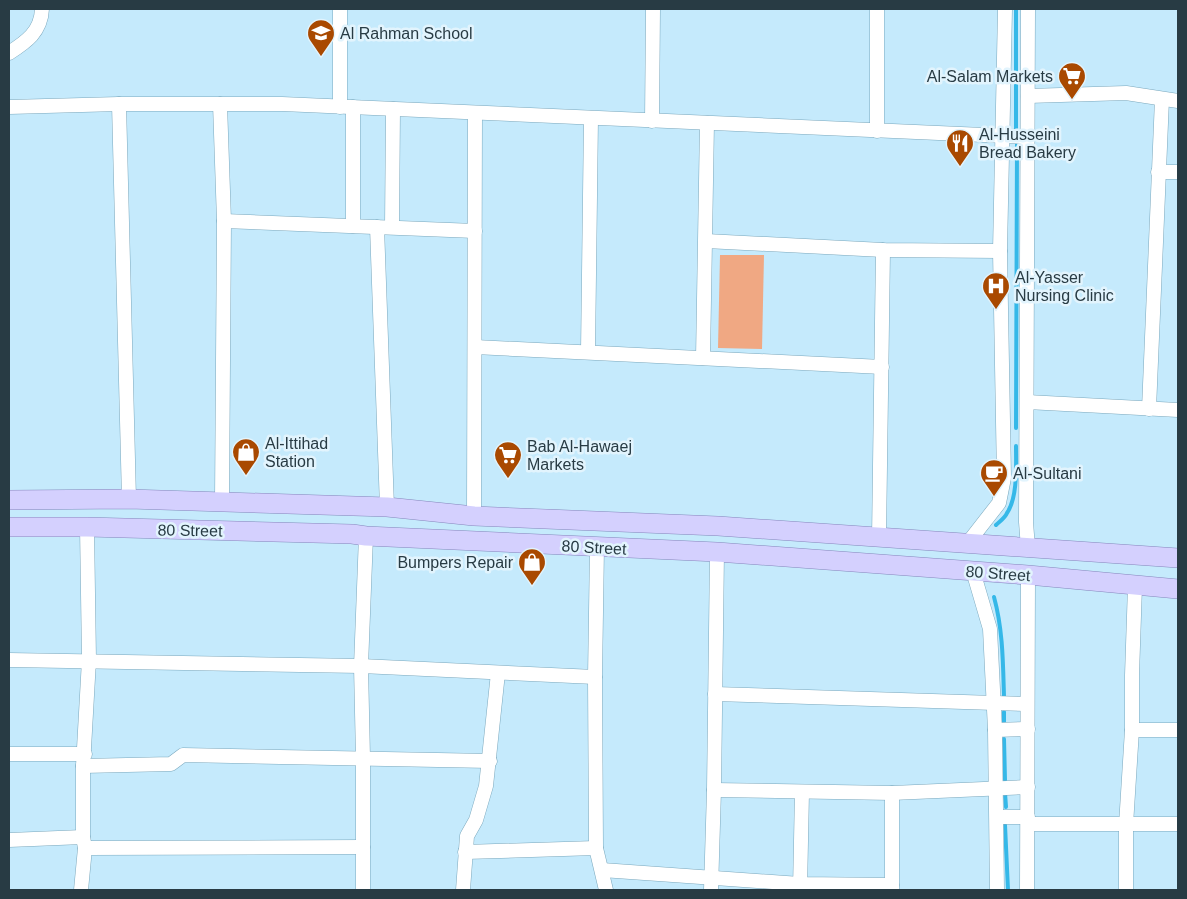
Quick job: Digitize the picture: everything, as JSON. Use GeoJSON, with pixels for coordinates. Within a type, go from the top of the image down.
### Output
{"type":"FeatureCollection","features":[{"type":"Feature","properties":{"kind":"main road","name":"80 Street"},"geometry":{"type":"LineString","coordinates":[[9,500],[129,498],[387,507],[474,516],[718,526],[1178,558]]}},
{"type":"Feature","properties":{"kind":"main road"},"geometry":{"type":"LineString","coordinates":[[39,500],[31,511],[31,518],[36,524],[43,527]]}},
{"type":"Feature","properties":{"kind":"main road","name":"80 Street"},"geometry":{"type":"LineString","coordinates":[[9,527],[87,527],[352,534],[717,552],[1028,575],[1178,589]]}},
{"type":"Feature","properties":{"kind":"street"},"geometry":{"type":"LineString","coordinates":[[9,53],[30,39],[41,19],[42,9]]}},
{"type":"Feature","properties":{"kind":"street"},"geometry":{"type":"LineString","coordinates":[[340,9],[353,226]]}},
{"type":"Feature","properties":{"kind":"street"},"geometry":{"type":"LineString","coordinates":[[652,121],[653,9]]}},
{"type":"Feature","properties":{"kind":"street"},"geometry":{"type":"LineString","coordinates":[[877,9],[877,131]]}},
{"type":"Feature","properties":{"kind":"street"},"geometry":{"type":"LineString","coordinates":[[967,544],[999,503],[1004,478],[1000,251],[1005,9]]}},
{"type":"Feature","properties":{"kind":"street"},"geometry":{"type":"LineString","coordinates":[[1028,9],[1026,522],[1028,548]]}},
{"type":"Feature","properties":{"kind":"street"},"geometry":{"type":"LineString","coordinates":[[1028,96],[1126,93],[1178,101]]}},
{"type":"Feature","properties":{"kind":"street"},"geometry":{"type":"LineString","coordinates":[[1149,409],[1162,99]]}},
{"type":"Feature","properties":{"kind":"street"},"geometry":{"type":"LineString","coordinates":[[119,104],[129,498]]}},
{"type":"Feature","properties":{"kind":"street"},"geometry":{"type":"LineString","coordinates":[[220,104],[224,220],[222,502]]}},
{"type":"Feature","properties":{"kind":"street"},"geometry":{"type":"LineString","coordinates":[[9,107],[220,104],[346,107],[1028,136]]}},
{"type":"Feature","properties":{"kind":"street"},"geometry":{"type":"LineString","coordinates":[[392,227],[393,109]]}},
{"type":"Feature","properties":{"kind":"street"},"geometry":{"type":"LineString","coordinates":[[474,516],[475,113]]}},
{"type":"Feature","properties":{"kind":"street"},"geometry":{"type":"LineString","coordinates":[[588,352],[591,118]]}},
{"type":"Feature","properties":{"kind":"street"},"geometry":{"type":"LineString","coordinates":[[703,358],[708,123]]}},
{"type":"Feature","properties":{"kind":"street"},"geometry":{"type":"LineString","coordinates":[[1158,172],[1178,172]]}},
{"type":"Feature","properties":{"kind":"street"},"geometry":{"type":"LineString","coordinates":[[224,220],[475,231]]}},
{"type":"Feature","properties":{"kind":"street"},"geometry":{"type":"LineString","coordinates":[[377,227],[387,507]]}},
{"type":"Feature","properties":{"kind":"street"},"geometry":{"type":"LineString","coordinates":[[706,240],[883,250],[1000,251]]}},
{"type":"Feature","properties":{"kind":"street"},"geometry":{"type":"LineString","coordinates":[[878,538],[883,250]]}},
{"type":"Feature","properties":{"kind":"street"},"geometry":{"type":"LineString","coordinates":[[474,347],[882,367]]}},
{"type":"Feature","properties":{"kind":"street"},"geometry":{"type":"LineString","coordinates":[[1027,402],[1178,410]]}},
{"type":"Feature","properties":{"kind":"street"},"geometry":{"type":"LineString","coordinates":[[1004,438],[1027,437]]}},
{"type":"Feature","properties":{"kind":"street"},"geometry":{"type":"LineString","coordinates":[[81,890],[84,842],[84,760],[89,660],[87,527]]}},
{"type":"Feature","properties":{"kind":"street"},"geometry":{"type":"LineString","coordinates":[[363,890],[361,666],[366,536]]}},
{"type":"Feature","properties":{"kind":"street"},"geometry":{"type":"LineString","coordinates":[[597,547],[595,677],[596,848],[606,890]]}},
{"type":"Feature","properties":{"kind":"street"},"geometry":{"type":"LineString","coordinates":[[711,884],[717,552]]}},
{"type":"Feature","properties":{"kind":"street"},"geometry":{"type":"LineString","coordinates":[[973,571],[990,630],[995,730],[997,890]]}},
{"type":"Feature","properties":{"kind":"street"},"geometry":{"type":"LineString","coordinates":[[1028,575],[1028,890]]}},
{"type":"Feature","properties":{"kind":"street"},"geometry":{"type":"LineString","coordinates":[[1126,890],[1126,824],[1132,730],[1135,586]]}},
{"type":"Feature","properties":{"kind":"street"},"geometry":{"type":"LineString","coordinates":[[9,660],[361,666],[595,677]]}},
{"type":"Feature","properties":{"kind":"street"},"geometry":{"type":"LineString","coordinates":[[463,890],[467,836],[476,820],[486,786],[498,673]]}},
{"type":"Feature","properties":{"kind":"street"},"geometry":{"type":"LineString","coordinates":[[715,694],[1028,704]]}},
{"type":"Feature","properties":{"kind":"street"},"geometry":{"type":"LineString","coordinates":[[995,730],[1028,729]]}},
{"type":"Feature","properties":{"kind":"street"},"geometry":{"type":"LineString","coordinates":[[1132,730],[1178,730]]}},
{"type":"Feature","properties":{"kind":"street"},"geometry":{"type":"LineString","coordinates":[[9,754],[171,764],[183,755],[490,761]]}},
{"type":"Feature","properties":{"kind":"street"},"geometry":{"type":"LineString","coordinates":[[714,790],[892,793],[1028,787]]}},
{"type":"Feature","properties":{"kind":"street"},"geometry":{"type":"LineString","coordinates":[[800,887],[802,792]]}},
{"type":"Feature","properties":{"kind":"street"},"geometry":{"type":"LineString","coordinates":[[602,870],[711,884],[892,888],[892,793]]}},
{"type":"Feature","properties":{"kind":"street"},"geometry":{"type":"LineString","coordinates":[[997,817],[1126,824],[1178,824]]}},
{"type":"Feature","properties":{"kind":"street"},"geometry":{"type":"LineString","coordinates":[[9,840],[363,847]]}},
{"type":"Feature","properties":{"kind":"street"},"geometry":{"type":"LineString","coordinates":[[465,852],[596,848]]}},
{"type":"Feature","properties":{"kind":"shaded area"},"geometry":{"type":"Polygon","coordinates":[[[720,255],[764,255],[762,349],[718,348],[720,255]]]}},
{"type":"Feature","properties":{"kind":"waterway"},"geometry":{"type":"LineString","coordinates":[[1016,9],[1016,129]]}},
{"type":"Feature","properties":{"kind":"waterway"},"geometry":{"type":"LineString","coordinates":[[1016,428],[1017,144]]}},
{"type":"Feature","properties":{"kind":"waterway"},"geometry":{"type":"LineString","coordinates":[[996,525],[1004,518],[1011,506],[1016,481],[1016,446]]}},
{"type":"Feature","properties":{"kind":"waterway"},"geometry":{"type":"LineString","coordinates":[[994,597],[1001,634],[1004,697]]}},
{"type":"Feature","properties":{"kind":"waterway"},"geometry":{"type":"LineString","coordinates":[[1004,712],[1004,723]]}},
{"type":"Feature","properties":{"kind":"waterway"},"geometry":{"type":"LineString","coordinates":[[1004,739],[1005,780]]}},
{"type":"Feature","properties":{"kind":"waterway"},"geometry":{"type":"LineString","coordinates":[[1005,793],[1006,807]]}},
{"type":"Feature","properties":{"kind":"waterway"},"geometry":{"type":"LineString","coordinates":[[1005,825],[1008,890]]}},
{"type":"Feature","properties":{"kind":"place","name":"Al Rahman School"},"geometry":{"type":"Point","coordinates":[321,57]}},
{"type":"Feature","properties":{"kind":"place","name":"Al-Salam Markets"},"geometry":{"type":"Point","coordinates":[1072,100]}},
{"type":"Feature","properties":{"kind":"place","name":"Al-Husseini Bread Bakery"},"geometry":{"type":"Point","coordinates":[960,167]}},
{"type":"Feature","properties":{"kind":"place","name":"Al-Yasser Nursing Clinic"},"geometry":{"type":"Point","coordinates":[996,310]}},
{"type":"Feature","properties":{"kind":"place","name":"Al-Ittihad Station"},"geometry":{"type":"Point","coordinates":[246,476]}},
{"type":"Feature","properties":{"kind":"place","name":"Bab Al-Hawaej Markets"},"geometry":{"type":"Point","coordinates":[508,479]}},
{"type":"Feature","properties":{"kind":"place","name":"Al-Sultani"},"geometry":{"type":"Point","coordinates":[994,497]}},
{"type":"Feature","properties":{"kind":"place","name":"Bumpers Repair"},"geometry":{"type":"Point","coordinates":[532,586]}}]}
